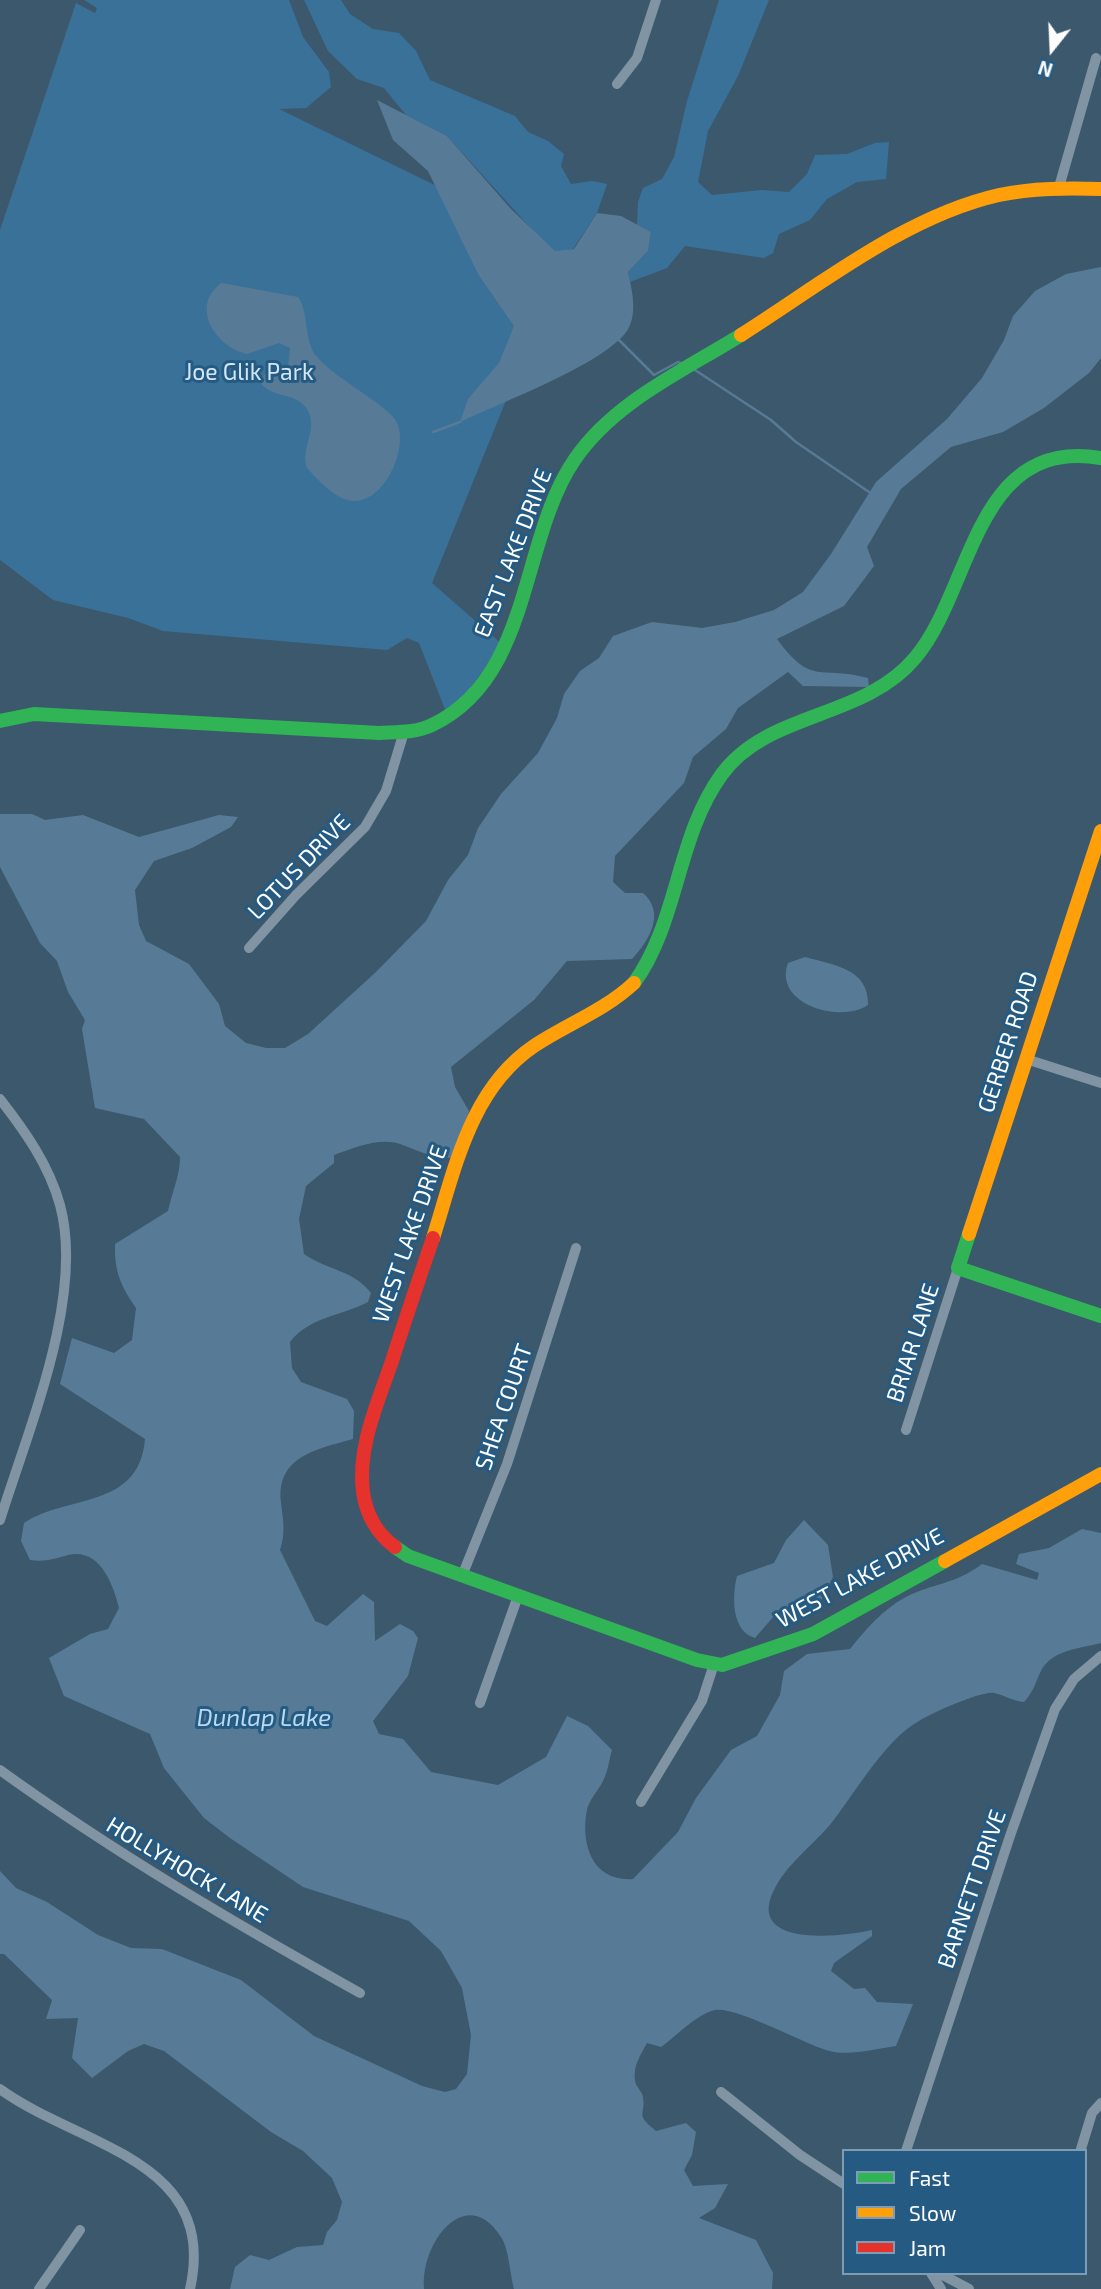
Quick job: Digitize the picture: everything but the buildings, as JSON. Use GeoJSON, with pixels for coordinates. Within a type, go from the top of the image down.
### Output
{"type":"FeatureCollection","features":[{"type":"Feature","properties":{"kind":"street"},"geometry":{"type":"LineString","coordinates":[[617,83],[637,58],[656,0]]}},
{"type":"Feature","properties":{"kind":"street"},"geometry":{"type":"LineString","coordinates":[[1059,187],[1096,58]]}},
{"type":"Feature","properties":{"kind":"street","name":"EAST LAKE DRIVE"},"geometry":{"type":"LineString","coordinates":[[0,721],[34,714],[344,732],[404,732],[448,717],[474,694],[489,673],[516,614],[566,475],[596,434],[621,410],[925,221],[985,197],[1033,188],[1101,189]]}},
{"type":"Feature","properties":{"kind":"street","name":"WEST LAKE DRIVE"},"geometry":{"type":"LineString","coordinates":[[1101,458],[1080,455],[1053,459],[1023,474],[1001,494],[969,542],[927,642],[903,670],[870,694],[759,739],[734,759],[691,829],[657,945],[642,975],[598,1013],[519,1057],[490,1088],[461,1153],[375,1410],[362,1475],[364,1507],[370,1521],[388,1544],[408,1556],[714,1664],[738,1660],[813,1634],[1101,1475]]}},
{"type":"Feature","properties":{"kind":"street","name":"LOTUS DRIVE"},"geometry":{"type":"LineString","coordinates":[[249,948],[296,895],[365,827],[386,791],[404,732]]}},
{"type":"Feature","properties":{"kind":"street","name":"GERBER ROAD"},"geometry":{"type":"LineString","coordinates":[[958,1268],[1101,831]]}},
{"type":"Feature","properties":{"kind":"street"},"geometry":{"type":"LineString","coordinates":[[1026,1059],[1101,1083]]}},
{"type":"Feature","properties":{"kind":"street"},"geometry":{"type":"LineString","coordinates":[[0,1099],[32,1143],[53,1184],[64,1224],[67,1272],[60,1322],[0,1520]]}},
{"type":"Feature","properties":{"kind":"street","name":"SHEA COURT"},"geometry":{"type":"LineString","coordinates":[[463,1576],[507,1464],[576,1248]]}},
{"type":"Feature","properties":{"kind":"street"},"geometry":{"type":"LineString","coordinates":[[958,1268],[1101,1316]]}},
{"type":"Feature","properties":{"kind":"street","name":"BRIAR LANE"},"geometry":{"type":"LineString","coordinates":[[906,1430],[958,1268]]}},
{"type":"Feature","properties":{"kind":"street"},"geometry":{"type":"LineString","coordinates":[[480,1703],[518,1596]]}},
{"type":"Feature","properties":{"kind":"street","name":"BARNETT DRIVE"},"geometry":{"type":"LineString","coordinates":[[907,2149],[1055,1709],[1074,1679],[1101,1656]]}},
{"type":"Feature","properties":{"kind":"street"},"geometry":{"type":"LineString","coordinates":[[640,1802],[702,1701],[714,1664]]}},
{"type":"Feature","properties":{"kind":"street","name":"HOLLYHOCK LANE"},"geometry":{"type":"LineString","coordinates":[[0,1770],[104,1844],[360,1993]]}},
{"type":"Feature","properties":{"kind":"street"},"geometry":{"type":"LineString","coordinates":[[0,2089],[49,2120],[150,2169],[168,2185],[186,2212],[195,2244],[190,2289]]}},
{"type":"Feature","properties":{"kind":"street"},"geometry":{"type":"LineString","coordinates":[[721,2092],[800,2155],[842,2183]]}},
{"type":"Feature","properties":{"kind":"street"},"geometry":{"type":"LineString","coordinates":[[1081,2149],[1092,2113],[1101,2103]]}},
{"type":"Feature","properties":{"kind":"street"},"geometry":{"type":"LineString","coordinates":[[38,2289],[80,2230]]}},
{"type":"Feature","properties":{"kind":"street"},"geometry":{"type":"LineString","coordinates":[[943,2275],[969,2289]]}},
{"type":"Feature","properties":{"kind":"green space","name":"Joe Glik Park"},"geometry":{"type":"Polygon","coordinates":[[[84,0],[289,0],[303,37],[329,72],[331,87],[306,108],[279,109],[537,235],[447,136],[406,115],[384,88],[357,79],[328,51],[304,0],[341,0],[350,14],[373,29],[399,33],[416,51],[430,80],[515,116],[528,132],[548,141],[564,154],[561,166],[571,184],[592,181],[607,184],[597,213],[573,249],[567,250],[432,583],[503,645],[448,717],[419,643],[407,638],[387,650],[163,631],[128,618],[53,600],[0,560],[0,230],[76,3],[95,13],[97,8],[84,0]]]}},
{"type":"Feature","properties":{"kind":"green space"},"geometry":{"type":"Polygon","coordinates":[[[719,0],[769,0],[738,76],[708,131],[698,182],[712,195],[762,190],[789,192],[807,174],[815,155],[847,154],[875,143],[889,142],[886,179],[857,182],[827,199],[810,220],[779,234],[773,253],[764,258],[685,246],[667,268],[630,282],[628,272],[648,251],[651,232],[637,225],[638,202],[643,188],[662,179],[674,157],[687,101],[719,0]]]}},
{"type":"Feature","properties":{"kind":"water"},"geometry":{"type":"Polygon","coordinates":[[[377,100],[447,136],[511,209],[555,251],[574,249],[597,213],[621,216],[651,232],[648,251],[628,272],[633,302],[632,317],[627,331],[615,344],[575,369],[460,422],[468,399],[499,363],[514,326],[478,274],[428,171],[393,140],[377,100]]]}},
{"type":"Feature","properties":{"kind":"water","name":"Dunlap Lake"},"geometry":{"type":"Polygon","coordinates":[[[1101,267],[1101,358],[1089,373],[1044,408],[1003,432],[951,447],[901,489],[867,547],[874,566],[844,606],[777,639],[799,664],[818,672],[868,678],[869,687],[803,686],[788,672],[738,708],[726,729],[693,757],[684,783],[615,856],[613,882],[625,893],[643,893],[653,909],[652,927],[644,944],[632,959],[567,961],[534,1000],[451,1067],[455,1087],[469,1111],[454,1158],[432,1155],[392,1142],[375,1143],[334,1155],[334,1163],[306,1186],[299,1219],[304,1254],[356,1279],[371,1293],[368,1302],[306,1327],[290,1342],[292,1368],[301,1382],[347,1399],[354,1411],[353,1439],[302,1457],[292,1464],[285,1474],[281,1486],[283,1532],[280,1550],[315,1621],[327,1626],[363,1594],[374,1602],[375,1641],[400,1624],[413,1631],[418,1638],[408,1676],[373,1721],[379,1734],[403,1739],[431,1772],[498,1785],[546,1757],[567,1716],[588,1726],[612,1750],[605,1777],[587,1810],[585,1823],[588,1848],[599,1868],[619,1878],[633,1879],[678,1832],[696,1798],[731,1750],[757,1736],[780,1695],[784,1671],[807,1654],[850,1649],[882,1613],[906,1597],[953,1580],[982,1564],[1037,1580],[1039,1573],[1016,1564],[1019,1554],[1049,1548],[1082,1529],[1101,1533],[1101,1643],[1068,1651],[1053,1658],[1042,1669],[1033,1690],[1024,1702],[988,1693],[945,1708],[907,1729],[883,1753],[826,1830],[779,1880],[769,1909],[773,1922],[784,1930],[820,1936],[872,1930],[872,1936],[834,1963],[831,1971],[854,1989],[865,1988],[877,2002],[913,2004],[896,2046],[861,2052],[834,2052],[724,2010],[715,2010],[694,2021],[661,2047],[647,2043],[635,2071],[635,2081],[643,2097],[642,2114],[645,2121],[656,2131],[686,2123],[696,2132],[692,2155],[684,2170],[693,2186],[728,2184],[715,2208],[699,2218],[756,2240],[773,2273],[772,2289],[514,2289],[504,2242],[487,2222],[474,2215],[460,2217],[448,2225],[437,2238],[429,2254],[424,2289],[230,2289],[235,2267],[250,2255],[269,2260],[297,2247],[323,2245],[327,2232],[337,2220],[342,2202],[332,2178],[303,2151],[271,2132],[164,2051],[144,2044],[128,2051],[92,2078],[72,2058],[78,2018],[46,2019],[52,2000],[4,1954],[0,1954],[0,1871],[16,1888],[47,1902],[98,1935],[131,1948],[162,1949],[241,1980],[314,2036],[422,2086],[445,2092],[456,2089],[467,2074],[471,2035],[462,1988],[441,1951],[409,1921],[303,1887],[230,1838],[204,1818],[164,1768],[150,1734],[64,1696],[49,1658],[90,1634],[108,1629],[119,1608],[109,1579],[97,1562],[89,1557],[79,1554],[30,1560],[21,1541],[24,1523],[41,1514],[98,1497],[115,1489],[130,1478],[140,1462],[145,1439],[60,1384],[72,1338],[114,1353],[132,1340],[136,1308],[119,1278],[115,1244],[168,1211],[180,1157],[144,1119],[95,1108],[82,1029],[85,1020],[68,992],[57,961],[40,943],[0,867],[0,814],[32,814],[45,820],[83,815],[139,837],[219,815],[238,817],[231,827],[192,848],[154,861],[135,890],[139,925],[146,941],[189,964],[219,1004],[225,1026],[246,1043],[266,1048],[285,1048],[308,1034],[376,972],[426,921],[448,880],[468,855],[478,828],[501,794],[538,753],[557,718],[564,694],[580,671],[599,658],[613,636],[652,622],[702,628],[735,622],[774,610],[803,592],[831,554],[876,482],[947,419],[982,378],[1004,340],[1013,316],[1035,291],[1066,274],[1101,267]]]}},
{"type":"Feature","properties":{"kind":"water"},"geometry":{"type":"Polygon","coordinates":[[[222,283],[298,297],[304,311],[310,343],[317,357],[391,414],[396,421],[400,444],[392,471],[376,492],[365,499],[348,500],[328,489],[307,468],[305,454],[311,427],[309,413],[299,401],[271,391],[260,382],[269,372],[288,367],[290,348],[279,343],[247,354],[225,343],[210,324],[207,313],[207,302],[212,292],[222,283]]]}},
{"type":"Feature","properties":{"kind":"water"},"geometry":{"type":"Polygon","coordinates":[[[805,957],[838,966],[856,976],[863,983],[868,1005],[842,1012],[826,1011],[799,999],[790,990],[786,977],[788,963],[805,957]]]}},
{"type":"Feature","properties":{"kind":"water"},"geometry":{"type":"Polygon","coordinates":[[[804,1520],[828,1545],[833,1577],[818,1607],[780,1609],[755,1638],[747,1634],[737,1621],[734,1593],[737,1576],[774,1563],[786,1540],[804,1520]]]}},
{"type":"Feature","properties":{"kind":"waterway"},"geometry":{"type":"LineString","coordinates":[[617,338],[654,375],[678,362],[683,364]]}},
{"type":"Feature","properties":{"kind":"waterway"},"geometry":{"type":"LineString","coordinates":[[695,370],[771,420],[796,442],[869,492]]}},
{"type":"Feature","properties":{"kind":"waterway"},"geometry":{"type":"LineString","coordinates":[[433,432],[460,422]]}},
{"type":"Feature","properties":{"kind":"traffic: fast"},"geometry":{"type":"LineString","coordinates":[[0,721],[34,714],[379,733],[413,731],[432,725],[465,703],[489,675],[507,641],[557,492],[575,459],[591,439],[629,404],[741,335]]}},
{"type":"Feature","properties":{"kind":"traffic: fast"},"geometry":{"type":"LineString","coordinates":[[634,983],[649,959],[660,933],[695,825],[722,774],[741,753],[764,738],[869,693],[894,678],[915,658],[934,629],[982,524],[1002,494],[1027,470],[1059,457],[1101,458]]}},
{"type":"Feature","properties":{"kind":"traffic: fast"},"geometry":{"type":"LineString","coordinates":[[969,1234],[958,1268],[1101,1316]]}},
{"type":"Feature","properties":{"kind":"traffic: fast"},"geometry":{"type":"LineString","coordinates":[[395,1547],[408,1556],[697,1660],[722,1665],[813,1634],[945,1561]]}},
{"type":"Feature","properties":{"kind":"traffic: slow"},"geometry":{"type":"LineString","coordinates":[[741,335],[897,235],[964,205],[1012,193],[1050,189],[1101,189]]}},
{"type":"Feature","properties":{"kind":"traffic: slow"},"geometry":{"type":"LineString","coordinates":[[969,1234],[1101,831]]}},
{"type":"Feature","properties":{"kind":"traffic: slow"},"geometry":{"type":"LineString","coordinates":[[433,1238],[468,1132],[494,1084],[512,1064],[534,1046],[598,1009],[634,983]]}},
{"type":"Feature","properties":{"kind":"traffic: slow"},"geometry":{"type":"LineString","coordinates":[[945,1561],[1101,1474]]}},
{"type":"Feature","properties":{"kind":"traffic: jam"},"geometry":{"type":"LineString","coordinates":[[395,1547],[378,1530],[367,1508],[363,1492],[363,1459],[375,1409],[433,1238]]}}]}
